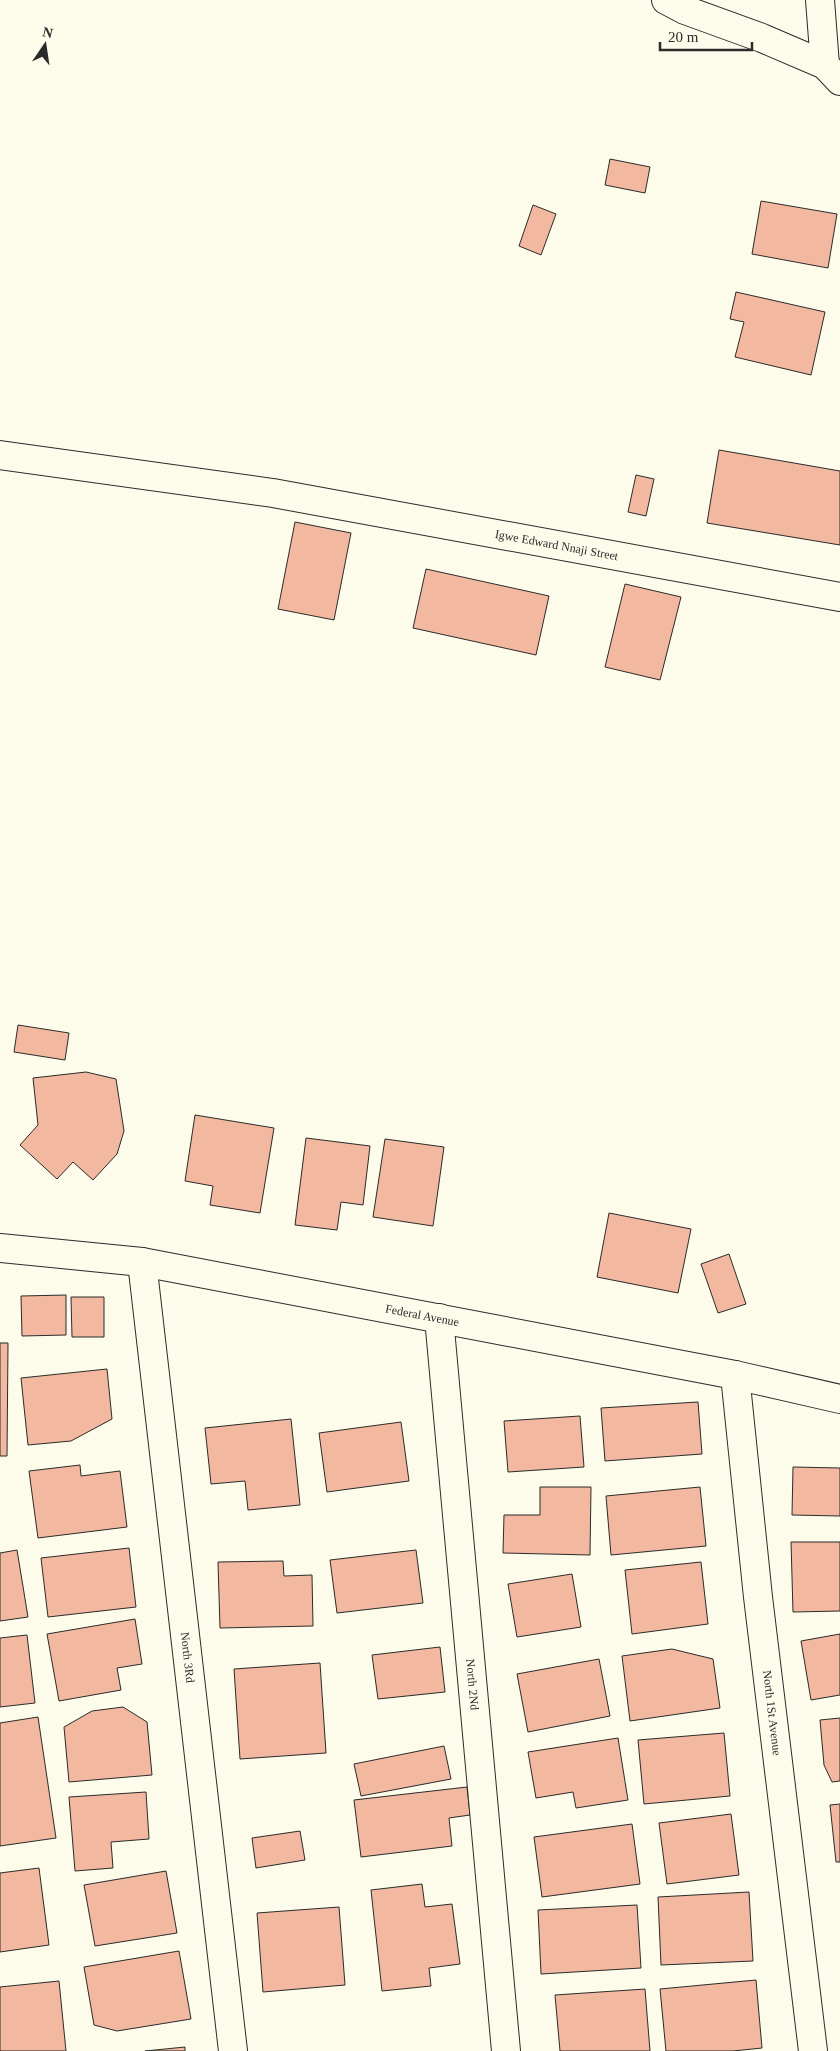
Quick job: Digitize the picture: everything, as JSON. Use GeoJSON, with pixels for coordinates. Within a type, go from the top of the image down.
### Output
{"type":"FeatureCollection","features":[{"type":"Feature","properties":{"kind":"street"},"geometry":{"type":"LineString","coordinates":[[666,0],[685,10],[762,38],[832,73]]}},
{"type":"Feature","properties":{"kind":"street"},"geometry":{"type":"LineString","coordinates":[[820,0],[832,73]]}},
{"type":"Feature","properties":{"kind":"street","name":"Igwe Edward Nnaji Street"},"geometry":{"type":"LineString","coordinates":[[0,455],[274,493],[840,597]]}},
{"type":"Feature","properties":{"kind":"street","name":"Federal Avenue"},"geometry":{"type":"LineString","coordinates":[[0,1248],[142,1262],[735,1375],[840,1399]]}},
{"type":"Feature","properties":{"kind":"street","name":"North 3Rd"},"geometry":{"type":"LineString","coordinates":[[142,1262],[233,2051]]}},
{"type":"Feature","properties":{"kind":"street","name":"North 2Nd"},"geometry":{"type":"LineString","coordinates":[[439,1318],[506,2051]]}},
{"type":"Feature","properties":{"kind":"street","name":"North 1St Avenue"},"geometry":{"type":"LineString","coordinates":[[735,1375],[758,1598],[813,2051]]}},
{"type":"Feature","properties":{"kind":"building"},"geometry":{"type":"Polygon","coordinates":[[[610,159],[650,167],[645,193],[605,185],[610,159]]]}},
{"type":"Feature","properties":{"kind":"building"},"geometry":{"type":"Polygon","coordinates":[[[761,201],[837,214],[828,268],[752,254],[761,201]]]}},
{"type":"Feature","properties":{"kind":"building"},"geometry":{"type":"Polygon","coordinates":[[[533,205],[556,214],[541,255],[519,246],[533,205]]]}},
{"type":"Feature","properties":{"kind":"building"},"geometry":{"type":"Polygon","coordinates":[[[736,292],[825,312],[811,375],[735,357],[744,322],[730,319],[736,292]]]}},
{"type":"Feature","properties":{"kind":"building"},"geometry":{"type":"Polygon","coordinates":[[[719,450],[840,471],[840,545],[707,523],[719,450]]]}},
{"type":"Feature","properties":{"kind":"building"},"geometry":{"type":"Polygon","coordinates":[[[636,475],[654,479],[646,516],[628,512],[636,475]]]}},
{"type":"Feature","properties":{"kind":"building"},"geometry":{"type":"Polygon","coordinates":[[[295,522],[351,533],[334,620],[278,609],[295,522]]]}},
{"type":"Feature","properties":{"kind":"building"},"geometry":{"type":"Polygon","coordinates":[[[426,569],[549,596],[536,655],[413,628],[426,569]]]}},
{"type":"Feature","properties":{"kind":"building"},"geometry":{"type":"Polygon","coordinates":[[[625,584],[681,597],[660,680],[605,667],[625,584]]]}},
{"type":"Feature","properties":{"kind":"building"},"geometry":{"type":"Polygon","coordinates":[[[18,1025],[69,1033],[65,1060],[14,1052],[18,1025]]]}},
{"type":"Feature","properties":{"kind":"building"},"geometry":{"type":"Polygon","coordinates":[[[86,1072],[116,1079],[124,1131],[117,1154],[93,1180],[73,1162],[57,1179],[20,1145],[38,1125],[33,1078],[86,1072]]]}},
{"type":"Feature","properties":{"kind":"building"},"geometry":{"type":"Polygon","coordinates":[[[195,1115],[274,1128],[260,1213],[210,1205],[213,1186],[185,1181],[195,1115]]]}},
{"type":"Feature","properties":{"kind":"building"},"geometry":{"type":"Polygon","coordinates":[[[306,1138],[370,1146],[363,1205],[341,1202],[337,1230],[295,1225],[306,1138]]]}},
{"type":"Feature","properties":{"kind":"building"},"geometry":{"type":"Polygon","coordinates":[[[385,1139],[444,1147],[433,1226],[373,1217],[385,1139]]]}},
{"type":"Feature","properties":{"kind":"building"},"geometry":{"type":"Polygon","coordinates":[[[609,1213],[691,1229],[678,1293],[597,1277],[609,1213]]]}},
{"type":"Feature","properties":{"kind":"building"},"geometry":{"type":"Polygon","coordinates":[[[729,1254],[746,1304],[718,1313],[701,1264],[729,1254]]]}},
{"type":"Feature","properties":{"kind":"building"},"geometry":{"type":"Polygon","coordinates":[[[66,1295],[66,1335],[22,1336],[21,1296],[66,1295]]]}},
{"type":"Feature","properties":{"kind":"building"},"geometry":{"type":"Polygon","coordinates":[[[71,1297],[104,1297],[104,1337],[72,1337],[71,1297]]]}},
{"type":"Feature","properties":{"kind":"building"},"geometry":{"type":"Polygon","coordinates":[[[0,1343],[8,1343],[7,1456],[0,1456],[0,1343]]]}},
{"type":"Feature","properties":{"kind":"building"},"geometry":{"type":"Polygon","coordinates":[[[107,1369],[112,1419],[71,1441],[28,1445],[21,1378],[107,1369]]]}},
{"type":"Feature","properties":{"kind":"building"},"geometry":{"type":"Polygon","coordinates":[[[698,1402],[702,1454],[605,1461],[601,1408],[698,1402]]]}},
{"type":"Feature","properties":{"kind":"building"},"geometry":{"type":"Polygon","coordinates":[[[580,1416],[584,1467],[508,1472],[504,1421],[580,1416]]]}},
{"type":"Feature","properties":{"kind":"building"},"geometry":{"type":"Polygon","coordinates":[[[291,1419],[300,1505],[248,1510],[245,1481],[211,1484],[205,1428],[291,1419]]]}},
{"type":"Feature","properties":{"kind":"building"},"geometry":{"type":"Polygon","coordinates":[[[401,1422],[409,1481],[327,1492],[319,1433],[401,1422]]]}},
{"type":"Feature","properties":{"kind":"building"},"geometry":{"type":"Polygon","coordinates":[[[80,1465],[81,1476],[120,1471],[127,1527],[38,1538],[29,1471],[80,1465]]]}},
{"type":"Feature","properties":{"kind":"building"},"geometry":{"type":"Polygon","coordinates":[[[793,1467],[840,1468],[840,1516],[792,1515],[793,1467]]]}},
{"type":"Feature","properties":{"kind":"building"},"geometry":{"type":"Polygon","coordinates":[[[540,1487],[591,1487],[590,1555],[503,1553],[504,1515],[540,1515],[540,1487]]]}},
{"type":"Feature","properties":{"kind":"building"},"geometry":{"type":"Polygon","coordinates":[[[700,1487],[706,1546],[611,1555],[606,1496],[700,1487]]]}},
{"type":"Feature","properties":{"kind":"building"},"geometry":{"type":"Polygon","coordinates":[[[791,1542],[840,1542],[840,1611],[793,1612],[791,1542]]]}},
{"type":"Feature","properties":{"kind":"building"},"geometry":{"type":"Polygon","coordinates":[[[129,1548],[136,1607],[48,1617],[41,1558],[129,1548]]]}},
{"type":"Feature","properties":{"kind":"building"},"geometry":{"type":"Polygon","coordinates":[[[17,1550],[28,1617],[0,1621],[0,1553],[17,1550]]]}},
{"type":"Feature","properties":{"kind":"building"},"geometry":{"type":"Polygon","coordinates":[[[416,1550],[423,1603],[337,1613],[330,1560],[416,1550]]]}},
{"type":"Feature","properties":{"kind":"building"},"geometry":{"type":"Polygon","coordinates":[[[283,1561],[284,1576],[312,1575],[313,1626],[220,1628],[218,1562],[283,1561]]]}},
{"type":"Feature","properties":{"kind":"building"},"geometry":{"type":"Polygon","coordinates":[[[701,1562],[708,1624],[632,1634],[625,1570],[701,1562]]]}},
{"type":"Feature","properties":{"kind":"building"},"geometry":{"type":"Polygon","coordinates":[[[572,1574],[581,1627],[517,1637],[508,1584],[572,1574]]]}},
{"type":"Feature","properties":{"kind":"building"},"geometry":{"type":"Polygon","coordinates":[[[135,1619],[142,1664],[117,1668],[121,1690],[59,1701],[47,1634],[135,1619]]]}},
{"type":"Feature","properties":{"kind":"building"},"geometry":{"type":"Polygon","coordinates":[[[840,1634],[840,1695],[811,1700],[801,1641],[840,1634]]]}},
{"type":"Feature","properties":{"kind":"building"},"geometry":{"type":"Polygon","coordinates":[[[27,1635],[35,1703],[0,1707],[0,1638],[27,1635]]]}},
{"type":"Feature","properties":{"kind":"building"},"geometry":{"type":"Polygon","coordinates":[[[440,1647],[445,1692],[378,1699],[372,1655],[440,1647]]]}},
{"type":"Feature","properties":{"kind":"building"},"geometry":{"type":"Polygon","coordinates":[[[672,1649],[713,1659],[720,1708],[630,1721],[622,1656],[672,1649]]]}},
{"type":"Feature","properties":{"kind":"building"},"geometry":{"type":"Polygon","coordinates":[[[599,1659],[610,1716],[528,1732],[517,1674],[599,1659]]]}},
{"type":"Feature","properties":{"kind":"building"},"geometry":{"type":"Polygon","coordinates":[[[320,1663],[326,1753],[240,1759],[234,1669],[320,1663]]]}},
{"type":"Feature","properties":{"kind":"building"},"geometry":{"type":"Polygon","coordinates":[[[123,1707],[147,1722],[152,1775],[69,1782],[64,1727],[92,1711],[123,1707]]]}},
{"type":"Feature","properties":{"kind":"building"},"geometry":{"type":"Polygon","coordinates":[[[38,1717],[56,1838],[0,1846],[0,1723],[38,1717]]]}},
{"type":"Feature","properties":{"kind":"building"},"geometry":{"type":"Polygon","coordinates":[[[840,1718],[840,1781],[832,1782],[824,1765],[820,1720],[840,1718]]]}},
{"type":"Feature","properties":{"kind":"building"},"geometry":{"type":"Polygon","coordinates":[[[724,1733],[730,1796],[644,1804],[638,1740],[724,1733]]]}},
{"type":"Feature","properties":{"kind":"building"},"geometry":{"type":"Polygon","coordinates":[[[618,1738],[628,1800],[576,1808],[573,1792],[536,1798],[528,1752],[618,1738]]]}},
{"type":"Feature","properties":{"kind":"building"},"geometry":{"type":"Polygon","coordinates":[[[444,1746],[451,1779],[361,1796],[354,1764],[444,1746]]]}},
{"type":"Feature","properties":{"kind":"building"},"geometry":{"type":"Polygon","coordinates":[[[467,1787],[470,1815],[449,1818],[452,1846],[361,1857],[354,1800],[467,1787]]]}},
{"type":"Feature","properties":{"kind":"building"},"geometry":{"type":"Polygon","coordinates":[[[146,1792],[149,1839],[111,1842],[113,1868],[75,1871],[69,1797],[146,1792]]]}},
{"type":"Feature","properties":{"kind":"building"},"geometry":{"type":"Polygon","coordinates":[[[840,1804],[840,1862],[836,1862],[830,1805],[840,1804]]]}},
{"type":"Feature","properties":{"kind":"building"},"geometry":{"type":"Polygon","coordinates":[[[731,1814],[739,1875],[667,1884],[659,1823],[731,1814]]]}},
{"type":"Feature","properties":{"kind":"building"},"geometry":{"type":"Polygon","coordinates":[[[632,1824],[640,1884],[542,1897],[534,1837],[632,1824]]]}},
{"type":"Feature","properties":{"kind":"building"},"geometry":{"type":"Polygon","coordinates":[[[300,1831],[305,1860],[256,1868],[252,1838],[300,1831]]]}},
{"type":"Feature","properties":{"kind":"building"},"geometry":{"type":"Polygon","coordinates":[[[39,1868],[49,1945],[0,1952],[0,1873],[39,1868]]]}},
{"type":"Feature","properties":{"kind":"building"},"geometry":{"type":"Polygon","coordinates":[[[166,1871],[177,1933],[95,1946],[84,1885],[166,1871]]]}},
{"type":"Feature","properties":{"kind":"building"},"geometry":{"type":"Polygon","coordinates":[[[422,1884],[425,1907],[452,1904],[460,1964],[429,1968],[431,1986],[382,1991],[371,1890],[422,1884]]]}},
{"type":"Feature","properties":{"kind":"building"},"geometry":{"type":"Polygon","coordinates":[[[749,1892],[753,1961],[661,1965],[658,1897],[749,1892]]]}},
{"type":"Feature","properties":{"kind":"building"},"geometry":{"type":"Polygon","coordinates":[[[637,1905],[641,1968],[541,1974],[538,1910],[637,1905]]]}},
{"type":"Feature","properties":{"kind":"building"},"geometry":{"type":"Polygon","coordinates":[[[339,1907],[345,1985],[263,1992],[257,1913],[339,1907]]]}},
{"type":"Feature","properties":{"kind":"building"},"geometry":{"type":"Polygon","coordinates":[[[179,1951],[191,2019],[117,2031],[94,2025],[84,1967],[179,1951]]]}},
{"type":"Feature","properties":{"kind":"building"},"geometry":{"type":"Polygon","coordinates":[[[756,1980],[762,2048],[733,2051],[666,2051],[660,1989],[756,1980]]]}},
{"type":"Feature","properties":{"kind":"building"},"geometry":{"type":"Polygon","coordinates":[[[59,1981],[66,2051],[0,2051],[0,1987],[59,1981]]]}},
{"type":"Feature","properties":{"kind":"building"},"geometry":{"type":"Polygon","coordinates":[[[645,1989],[650,2051],[560,2051],[555,1995],[645,1989]]]}},
{"type":"Feature","properties":{"kind":"building"},"geometry":{"type":"Polygon","coordinates":[[[185,2047],[185,2051],[145,2051],[185,2047]]]}}]}
